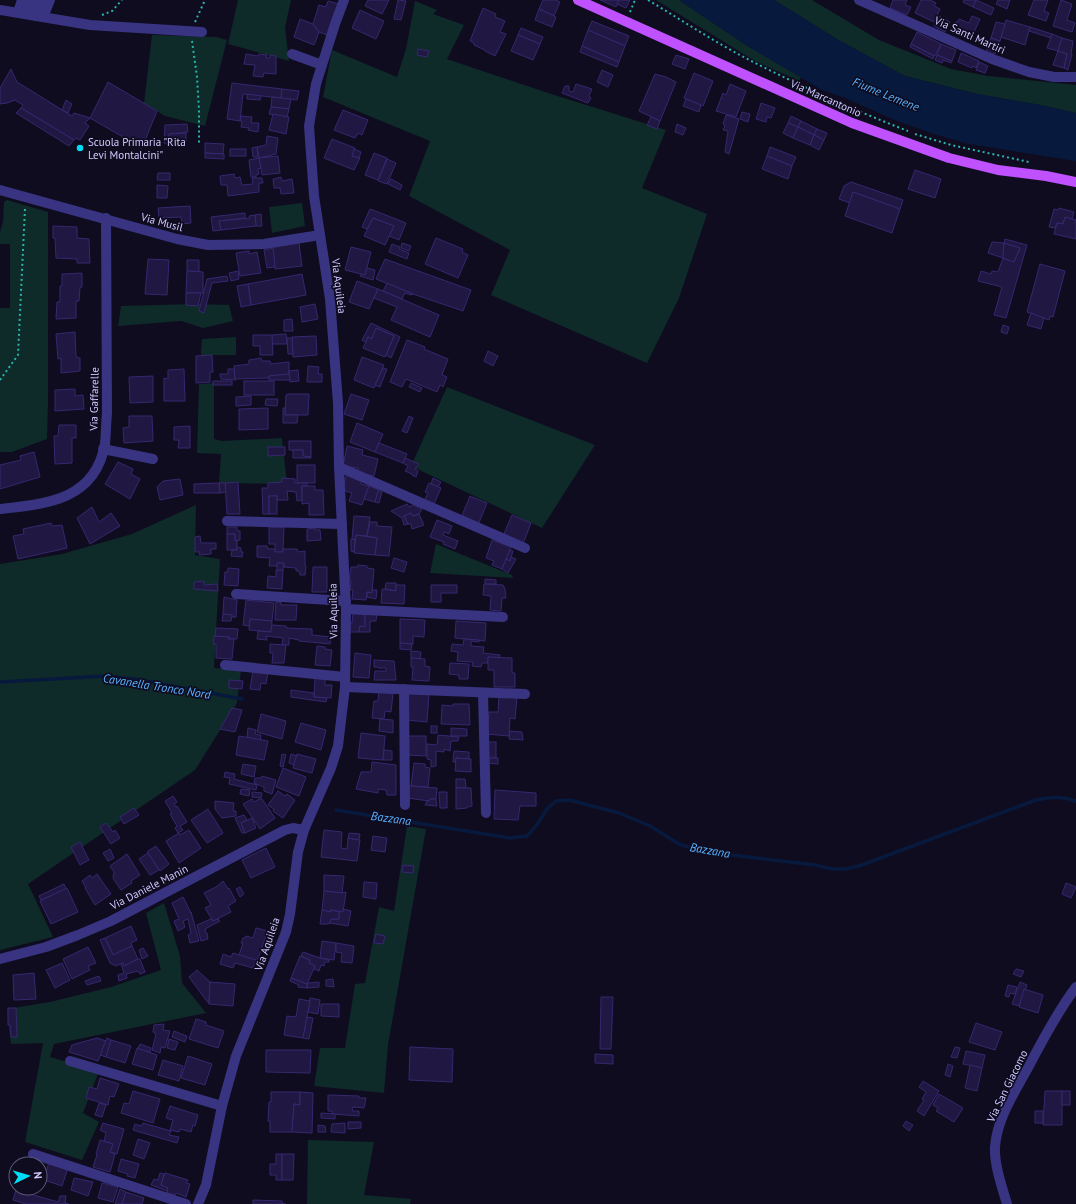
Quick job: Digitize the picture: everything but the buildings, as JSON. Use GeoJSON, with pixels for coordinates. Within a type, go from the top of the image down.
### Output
{"type":"FeatureCollection","features":[{"type":"Feature","properties":{"kind":"main road","name":"Via Marcantonio"},"geometry":{"type":"LineString","coordinates":[[578,0],[852,123],[898,140],[949,158],[998,170],[1046,176],[1076,182]]}},
{"type":"Feature","properties":{"kind":"street"},"geometry":{"type":"LineString","coordinates":[[22,0],[31,15]]}},
{"type":"Feature","properties":{"kind":"street"},"geometry":{"type":"LineString","coordinates":[[31,15],[32,0]]}},
{"type":"Feature","properties":{"kind":"street"},"geometry":{"type":"LineString","coordinates":[[31,15],[42,0]]}},
{"type":"Feature","properties":{"kind":"street"},"geometry":{"type":"LineString","coordinates":[[31,15],[50,0]]}},
{"type":"Feature","properties":{"kind":"street","name":"Via Aquileia"},"geometry":{"type":"LineString","coordinates":[[198,1204],[206,1185],[222,1106],[236,1056],[286,932],[290,914],[298,852],[304,830],[338,746],[345,682],[346,605],[339,467],[338,402],[330,299],[314,196],[308,126],[316,84],[334,24],[344,0]]}},
{"type":"Feature","properties":{"kind":"street","name":"Via Santi Martiri"},"geometry":{"type":"LineString","coordinates":[[859,0],[992,59],[1029,72],[1054,77],[1076,77]]}},
{"type":"Feature","properties":{"kind":"street"},"geometry":{"type":"LineString","coordinates":[[2,7],[31,15],[98,25],[202,32]]}},
{"type":"Feature","properties":{"kind":"street"},"geometry":{"type":"LineString","coordinates":[[292,54],[322,65]]}},
{"type":"Feature","properties":{"kind":"street","name":"Via Musil"},"geometry":{"type":"LineString","coordinates":[[0,190],[106,218],[177,239],[208,245],[264,244],[320,235]]}},
{"type":"Feature","properties":{"kind":"street","name":"Via Gaffarelle"},"geometry":{"type":"LineString","coordinates":[[0,509],[36,505],[54,501],[76,491],[88,479],[99,463],[103,449],[107,413],[106,218]]}},
{"type":"Feature","properties":{"kind":"street"},"geometry":{"type":"LineString","coordinates":[[103,449],[153,460]]}},
{"type":"Feature","properties":{"kind":"street"},"geometry":{"type":"LineString","coordinates":[[339,467],[525,548]]}},
{"type":"Feature","properties":{"kind":"street"},"geometry":{"type":"LineString","coordinates":[[227,522],[342,524]]}},
{"type":"Feature","properties":{"kind":"street"},"geometry":{"type":"LineString","coordinates":[[236,594],[346,605],[503,617]]}},
{"type":"Feature","properties":{"kind":"street"},"geometry":{"type":"LineString","coordinates":[[225,665],[404,689],[525,694]]}},
{"type":"Feature","properties":{"kind":"street"},"geometry":{"type":"LineString","coordinates":[[404,689],[405,805]]}},
{"type":"Feature","properties":{"kind":"street"},"geometry":{"type":"LineString","coordinates":[[483,693],[486,813]]}},
{"type":"Feature","properties":{"kind":"street","name":"Via Daniele Manin"},"geometry":{"type":"LineString","coordinates":[[0,959],[46,947],[111,921],[285,830],[293,828],[304,830]]}},
{"type":"Feature","properties":{"kind":"street","name":"Via San Giacomo"},"geometry":{"type":"LineString","coordinates":[[1006,1204],[996,1162],[995,1149],[999,1125],[1041,1045],[1076,987]]}},
{"type":"Feature","properties":{"kind":"street"},"geometry":{"type":"LineString","coordinates":[[70,1061],[222,1106]]}},
{"type":"Feature","properties":{"kind":"street"},"geometry":{"type":"LineString","coordinates":[[33,1154],[186,1204]]}},
{"type":"Feature","properties":{"kind":"path"},"geometry":{"type":"LineString","coordinates":[[199,144],[197,77],[191,31],[205,0]]}},
{"type":"Feature","properties":{"kind":"path"},"geometry":{"type":"LineString","coordinates":[[626,21],[635,0]]}},
{"type":"Feature","properties":{"kind":"path"},"geometry":{"type":"LineString","coordinates":[[648,0],[736,53],[778,74],[887,123],[951,145],[1034,164]]}},
{"type":"Feature","properties":{"kind":"path"},"geometry":{"type":"LineString","coordinates":[[0,380],[18,355],[26,197]]}},
{"type":"Feature","properties":{"kind":"green space"},"geometry":{"type":"Polygon","coordinates":[[[238,0],[291,0],[285,28],[289,61],[228,44],[238,0]]]}},
{"type":"Feature","properties":{"kind":"green space"},"geometry":{"type":"Polygon","coordinates":[[[656,0],[679,0],[746,45],[801,77],[799,81],[755,61],[656,0]]]}},
{"type":"Feature","properties":{"kind":"green space"},"geometry":{"type":"Polygon","coordinates":[[[774,0],[812,0],[879,40],[951,69],[988,76],[1076,85],[1076,113],[977,94],[905,76],[840,41],[774,0]]]}},
{"type":"Feature","properties":{"kind":"green space"},"geometry":{"type":"Polygon","coordinates":[[[415,1],[437,10],[433,14],[464,25],[447,59],[666,130],[642,188],[707,214],[679,298],[647,363],[491,295],[510,250],[409,196],[430,141],[323,97],[332,50],[397,77],[406,49],[415,1]]]}},
{"type":"Feature","properties":{"kind":"green space"},"geometry":{"type":"Polygon","coordinates":[[[152,35],[217,37],[227,40],[205,126],[165,116],[144,103],[152,35]]]}},
{"type":"Feature","properties":{"kind":"green space"},"geometry":{"type":"Polygon","coordinates":[[[7,200],[48,212],[48,404],[47,439],[12,452],[0,452],[0,308],[10,308],[10,244],[0,244],[0,232],[3,222],[4,202],[7,200]]]}},
{"type":"Feature","properties":{"kind":"green space"},"geometry":{"type":"Polygon","coordinates":[[[302,203],[305,226],[272,233],[269,207],[302,203]]]}},
{"type":"Feature","properties":{"kind":"green space"},"geometry":{"type":"Polygon","coordinates":[[[194,304],[229,305],[233,321],[203,328],[181,321],[118,326],[121,306],[194,304]]]}},
{"type":"Feature","properties":{"kind":"green space"},"geometry":{"type":"Polygon","coordinates":[[[236,337],[236,355],[201,355],[202,339],[236,337]]]}},
{"type":"Feature","properties":{"kind":"green space"},"geometry":{"type":"Polygon","coordinates":[[[214,383],[214,439],[222,441],[282,438],[287,484],[219,483],[221,454],[197,453],[199,384],[214,383]]]}},
{"type":"Feature","properties":{"kind":"green space"},"geometry":{"type":"Polygon","coordinates":[[[447,387],[595,445],[542,528],[411,466],[447,387]]]}},
{"type":"Feature","properties":{"kind":"green space"},"geometry":{"type":"Polygon","coordinates":[[[196,505],[195,555],[220,559],[214,668],[241,670],[237,703],[195,770],[28,884],[53,937],[0,950],[0,564],[62,554],[132,534],[196,505]]]}},
{"type":"Feature","properties":{"kind":"green space"},"geometry":{"type":"Polygon","coordinates":[[[436,544],[512,575],[513,578],[430,573],[436,544]]]}},
{"type":"Feature","properties":{"kind":"green space"},"geometry":{"type":"Polygon","coordinates":[[[407,826],[426,829],[388,1045],[384,1093],[314,1086],[320,1048],[345,1048],[355,984],[365,983],[379,907],[394,911],[407,826]]]}},
{"type":"Feature","properties":{"kind":"green space"},"geometry":{"type":"Polygon","coordinates":[[[164,903],[180,956],[182,983],[206,1013],[54,1044],[50,1057],[99,1071],[83,1113],[99,1122],[82,1160],[25,1142],[43,1043],[11,1044],[7,1009],[50,1002],[111,987],[161,970],[146,913],[164,903]]]}},
{"type":"Feature","properties":{"kind":"green space"},"geometry":{"type":"Polygon","coordinates":[[[308,1140],[374,1142],[364,1195],[411,1199],[410,1204],[307,1204],[308,1140]]]}},
{"type":"Feature","properties":{"kind":"water","name":"Fiume Lemene"},"geometry":{"type":"Polygon","coordinates":[[[679,0],[774,0],[840,41],[905,76],[977,94],[1076,113],[1076,161],[969,144],[897,121],[845,98],[822,90],[746,45],[679,0]]]}},
{"type":"Feature","properties":{"kind":"waterway","name":"Cavanella Tronco Nord"},"geometry":{"type":"LineString","coordinates":[[0,682],[105,676],[135,679],[242,699]]}},
{"type":"Feature","properties":{"kind":"waterway","name":"Bazzana"},"geometry":{"type":"LineString","coordinates":[[336,810],[510,838],[527,836],[536,826],[547,809],[556,801],[569,800],[619,813],[650,826],[679,844],[697,850],[815,865],[832,869],[845,869],[859,866],[1036,800],[1047,798],[1066,798],[1076,801]]}},
{"type":"Feature","properties":{"kind":"place","name":"Scuola Primaria \"Rita Levi Montalcini\""},"geometry":{"type":"Point","coordinates":[80,148]}}]}
